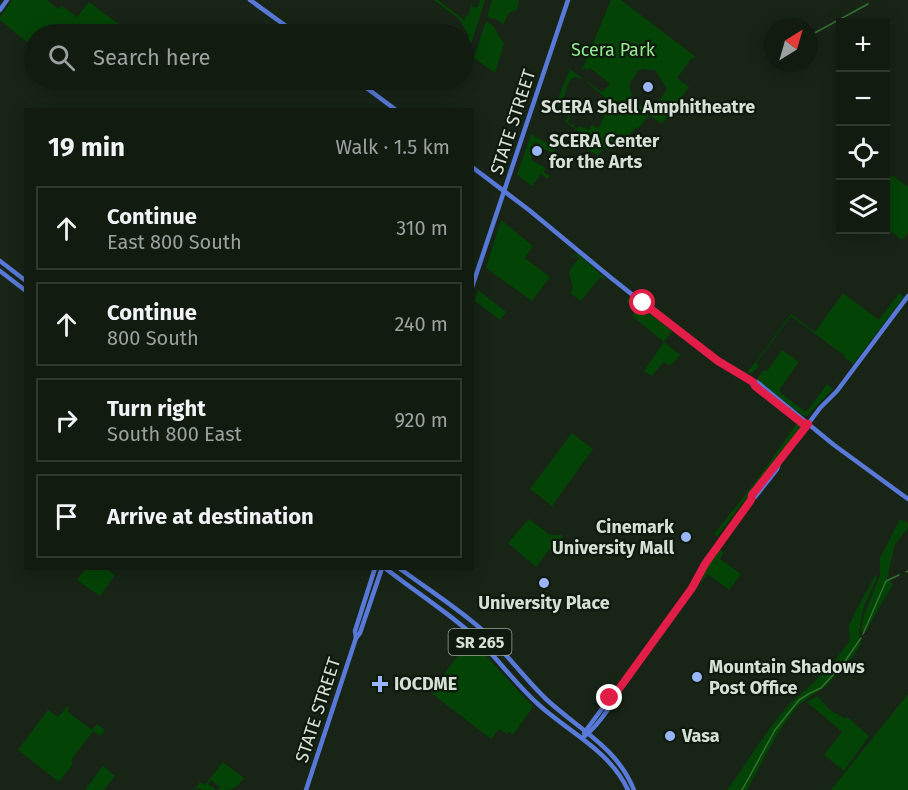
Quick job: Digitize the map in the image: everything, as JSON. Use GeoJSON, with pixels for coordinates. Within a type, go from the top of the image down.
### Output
{"type":"FeatureCollection","features":[{"type":"Feature","properties":{"kind":"main road"},"geometry":{"type":"LineString","coordinates":[[0,10],[8,0]]}},
{"type":"Feature","properties":{"kind":"main road"},"geometry":{"type":"LineString","coordinates":[[250,0],[283,24]]}},
{"type":"Feature","properties":{"kind":"main road","name":"STATE STREET"},"geometry":{"type":"LineString","coordinates":[[474,281],[568,0]]}},
{"type":"Feature","properties":{"kind":"main road"},"geometry":{"type":"LineString","coordinates":[[369,90],[393,108]]}},
{"type":"Feature","properties":{"kind":"main road"},"geometry":{"type":"LineString","coordinates":[[474,168],[576,247],[692,342],[753,382],[802,423],[808,424],[908,499]]}},
{"type":"Feature","properties":{"kind":"main road"},"geometry":{"type":"LineString","coordinates":[[0,261],[24,279]]}},
{"type":"Feature","properties":{"kind":"main road"},"geometry":{"type":"LineString","coordinates":[[0,271],[24,289]]}},
{"type":"Feature","properties":{"kind":"main road"},"geometry":{"type":"LineString","coordinates":[[582,738],[616,696],[751,500],[777,469],[779,463],[820,408],[837,392],[908,296]]}},
{"type":"Feature","properties":{"kind":"main road"},"geometry":{"type":"LineString","coordinates":[[751,500],[752,495],[773,467],[779,463]]}},
{"type":"Feature","properties":{"kind":"main road"},"geometry":{"type":"LineString","coordinates":[[764,486],[773,467]]}},
{"type":"Feature","properties":{"kind":"main road","name":"STATE STREET"},"geometry":{"type":"LineString","coordinates":[[356,638],[355,632],[374,570]]}},
{"type":"Feature","properties":{"kind":"main road","name":"STATE STREET"},"geometry":{"type":"LineString","coordinates":[[306,790],[356,638],[360,633],[382,570]]}},
{"type":"Feature","properties":{"kind":"main road","name":"SR 265"},"geometry":{"type":"LineString","coordinates":[[386,570],[481,642],[534,700],[613,765],[628,790]]}},
{"type":"Feature","properties":{"kind":"main road","name":"SR 265"},"geometry":{"type":"LineString","coordinates":[[402,570],[471,621],[490,638],[546,699],[588,732],[618,760],[634,790]]}},
{"type":"Feature","properties":{"kind":"green space"},"geometry":{"type":"Polygon","coordinates":[[[12,0],[47,0],[58,9],[62,6],[77,17],[89,2],[119,24],[24,24],[24,40],[0,20],[12,0]]]}},
{"type":"Feature","properties":{"kind":"green space"},"geometry":{"type":"Polygon","coordinates":[[[434,0],[438,0],[464,20],[468,16],[473,0],[472,6],[477,8],[480,0],[485,0],[474,35],[474,24],[462,24],[459,19],[434,0]]]}},
{"type":"Feature","properties":{"kind":"green space"},"geometry":{"type":"Polygon","coordinates":[[[492,0],[519,0],[516,12],[515,10],[509,13],[503,25],[498,20],[487,17],[492,0]]]}},
{"type":"Feature","properties":{"kind":"green space","name":"Scera Park"},"geometry":{"type":"Polygon","coordinates":[[[611,0],[621,0],[696,57],[691,59],[677,78],[689,87],[662,124],[649,115],[628,138],[622,134],[609,151],[604,147],[598,156],[582,146],[584,143],[577,139],[568,151],[579,132],[565,122],[569,115],[568,111],[549,103],[550,100],[557,101],[569,71],[568,68],[602,92],[610,84],[590,68],[588,70],[584,68],[581,72],[611,0]],[[655,70],[637,71],[630,83],[630,88],[633,97],[644,108],[659,102],[667,89],[655,70]],[[575,77],[569,81],[562,104],[563,108],[572,112],[568,123],[571,125],[576,123],[573,126],[577,129],[580,126],[589,130],[591,125],[599,128],[608,107],[607,99],[583,79],[575,77]]]}},
{"type":"Feature","properties":{"kind":"green space"},"geometry":{"type":"Polygon","coordinates":[[[486,21],[494,27],[504,44],[495,73],[474,58],[486,21]]]}},
{"type":"Feature","properties":{"kind":"green space"},"geometry":{"type":"Polygon","coordinates":[[[531,134],[555,148],[551,157],[549,151],[535,142],[530,153],[533,156],[531,160],[546,168],[544,172],[550,176],[547,179],[541,174],[532,186],[517,175],[531,134]]]}},
{"type":"Feature","properties":{"kind":"green space"},"geometry":{"type":"Polygon","coordinates":[[[892,175],[908,187],[908,233],[902,240],[890,231],[890,178],[892,175]]]}},
{"type":"Feature","properties":{"kind":"green space"},"geometry":{"type":"Polygon","coordinates":[[[501,220],[533,246],[525,258],[550,277],[532,301],[486,268],[501,220]]]}},
{"type":"Feature","properties":{"kind":"green space"},"geometry":{"type":"Polygon","coordinates":[[[577,253],[606,279],[600,277],[581,301],[570,293],[573,289],[569,271],[579,258],[575,255],[571,257],[577,253]]]}},
{"type":"Feature","properties":{"kind":"green space"},"geometry":{"type":"Polygon","coordinates":[[[478,290],[506,312],[500,320],[475,301],[478,290]]]}},
{"type":"Feature","properties":{"kind":"green space"},"geometry":{"type":"Polygon","coordinates":[[[843,293],[879,320],[899,293],[904,297],[853,364],[791,316],[756,363],[759,366],[753,373],[747,373],[791,314],[815,332],[843,293]]]}},
{"type":"Feature","properties":{"kind":"green space"},"geometry":{"type":"Polygon","coordinates":[[[629,298],[672,331],[664,342],[632,316],[637,309],[626,301],[629,298]]]}},
{"type":"Feature","properties":{"kind":"green space"},"geometry":{"type":"Polygon","coordinates":[[[664,342],[680,355],[672,364],[668,365],[663,362],[652,376],[644,371],[664,342]]]}},
{"type":"Feature","properties":{"kind":"green space"},"geometry":{"type":"Polygon","coordinates":[[[782,350],[799,362],[780,389],[780,393],[805,411],[827,384],[833,389],[807,416],[802,415],[758,381],[758,377],[764,370],[767,371],[782,350]]]}},
{"type":"Feature","properties":{"kind":"green space"},"geometry":{"type":"Polygon","coordinates":[[[797,423],[801,426],[717,537],[714,534],[759,477],[797,423]]]}},
{"type":"Feature","properties":{"kind":"green space"},"geometry":{"type":"Polygon","coordinates":[[[572,433],[593,449],[552,506],[530,489],[572,433]]]}},
{"type":"Feature","properties":{"kind":"green space"},"geometry":{"type":"Polygon","coordinates":[[[529,519],[550,535],[562,535],[563,545],[549,550],[536,567],[508,543],[529,519]]]}},
{"type":"Feature","properties":{"kind":"green space"},"geometry":{"type":"Polygon","coordinates":[[[900,519],[908,523],[908,528],[895,544],[887,579],[893,584],[864,634],[861,629],[864,615],[880,576],[880,558],[900,519]]]}},
{"type":"Feature","properties":{"kind":"green space"},"geometry":{"type":"Polygon","coordinates":[[[720,550],[724,552],[720,559],[741,574],[729,590],[708,574],[699,586],[709,564],[720,550]]]}},
{"type":"Feature","properties":{"kind":"green space"},"geometry":{"type":"Polygon","coordinates":[[[84,570],[108,570],[115,575],[100,596],[77,580],[84,570]]]}},
{"type":"Feature","properties":{"kind":"green space"},"geometry":{"type":"Polygon","coordinates":[[[876,574],[877,578],[864,606],[859,632],[861,644],[853,656],[826,686],[801,703],[792,713],[778,733],[747,790],[727,790],[779,717],[824,671],[826,673],[850,640],[849,625],[876,574]]]}},
{"type":"Feature","properties":{"kind":"green space"},"geometry":{"type":"Polygon","coordinates":[[[470,638],[533,707],[513,735],[499,729],[491,739],[431,693],[470,638]]]}},
{"type":"Feature","properties":{"kind":"green space"},"geometry":{"type":"Polygon","coordinates":[[[908,694],[908,790],[831,790],[908,694]]]}},
{"type":"Feature","properties":{"kind":"green space"},"geometry":{"type":"Polygon","coordinates":[[[817,696],[830,710],[844,718],[847,717],[869,736],[844,771],[824,755],[842,732],[807,702],[817,696]]]}},
{"type":"Feature","properties":{"kind":"green space"},"geometry":{"type":"Polygon","coordinates":[[[68,706],[70,707],[67,711],[92,730],[97,724],[105,730],[100,736],[93,731],[72,759],[72,765],[59,782],[18,750],[48,710],[58,717],[68,706]]]}},
{"type":"Feature","properties":{"kind":"green space"},"geometry":{"type":"Polygon","coordinates":[[[223,762],[244,778],[239,785],[230,789],[218,790],[220,787],[211,780],[208,784],[216,790],[200,788],[194,790],[200,782],[205,785],[223,762]]]}},
{"type":"Feature","properties":{"kind":"green space"},"geometry":{"type":"Polygon","coordinates":[[[103,766],[115,776],[104,790],[85,790],[103,766]]]}},
{"type":"Feature","properties":{"kind":"waterway"},"geometry":{"type":"LineString","coordinates":[[818,31],[868,4]]}},
{"type":"Feature","properties":{"kind":"waterway"},"geometry":{"type":"LineString","coordinates":[[863,634],[886,581],[899,575]]}},
{"type":"Feature","properties":{"kind":"waterway"},"geometry":{"type":"LineString","coordinates":[[742,790],[775,730],[799,700],[821,688],[843,664],[861,638]]}},
{"type":"Feature","properties":{"kind":"place","name":"SCERA Shell Amphitheatre"},"geometry":{"type":"Point","coordinates":[648,87]}},
{"type":"Feature","properties":{"kind":"place","name":"SCERA Center for the Arts"},"geometry":{"type":"Point","coordinates":[537,151]}},
{"type":"Feature","properties":{"kind":"place","name":"Cinemark University Mall"},"geometry":{"type":"Point","coordinates":[686,537]}},
{"type":"Feature","properties":{"kind":"place","name":"University Place"},"geometry":{"type":"Point","coordinates":[544,583]}},
{"type":"Feature","properties":{"kind":"place","name":"Mountain Shadows Post Office"},"geometry":{"type":"Point","coordinates":[697,677]}},
{"type":"Feature","properties":{"kind":"place","name":"IOCDME"},"geometry":{"type":"Point","coordinates":[380,684]}},
{"type":"Feature","properties":{"kind":"place","name":"Vasa"},"geometry":{"type":"Point","coordinates":[670,736]}},
{"type":"Feature","properties":{"kind":"route"},"geometry":{"type":"LineString","coordinates":[[610,698],[616,693],[692,588],[705,564],[751,500],[752,495],[808,424],[802,423],[753,382],[718,361],[643,303]]}}]}
